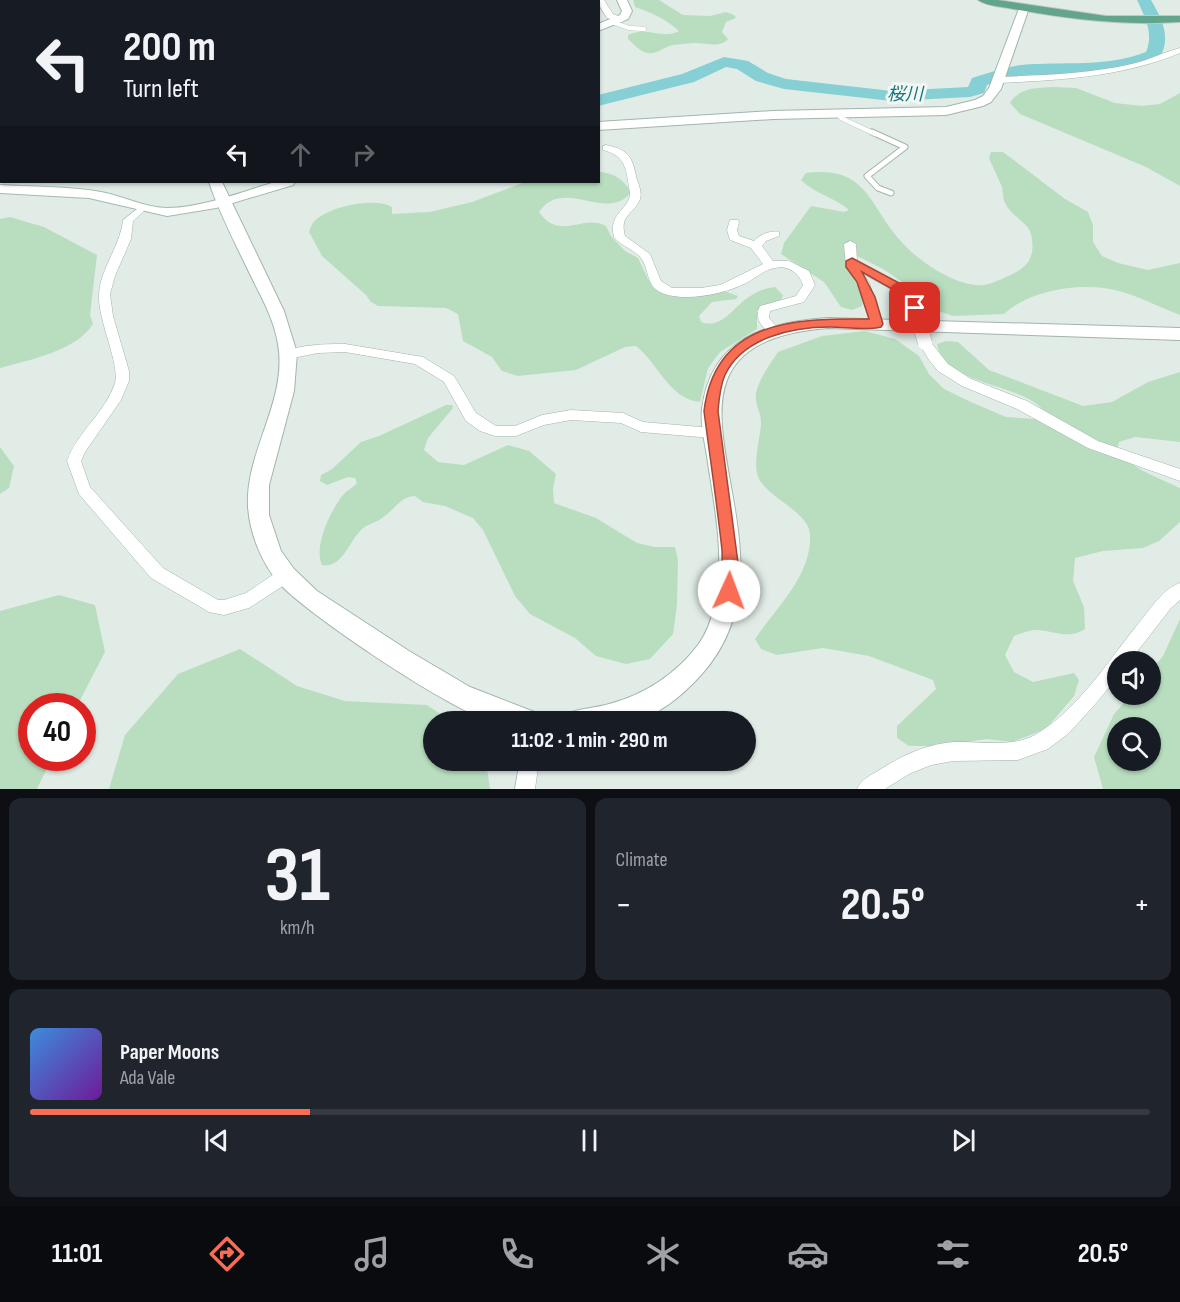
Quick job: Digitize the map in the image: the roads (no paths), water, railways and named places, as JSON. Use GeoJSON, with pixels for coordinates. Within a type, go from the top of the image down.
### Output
{"type":"FeatureCollection","features":[{"type":"Feature","properties":{"kind":"main road"},"geometry":{"type":"LineString","coordinates":[[983,0],[1084,18],[1178,20]]}},
{"type":"Feature","properties":{"kind":"street"},"geometry":{"type":"LineString","coordinates":[[600,0],[610,16],[618,22]]}},
{"type":"Feature","properties":{"kind":"street"},"geometry":{"type":"LineString","coordinates":[[600,27],[618,22],[627,11],[622,0]]}},
{"type":"Feature","properties":{"kind":"street"},"geometry":{"type":"LineString","coordinates":[[600,126],[772,115],[958,109],[987,99],[1000,75],[1024,8]]}},
{"type":"Feature","properties":{"kind":"street"},"geometry":{"type":"LineString","coordinates":[[1000,75],[1088,75],[1143,65],[1180,50]]}},
{"type":"Feature","properties":{"kind":"street"},"geometry":{"type":"LineString","coordinates":[[606,148],[621,152],[629,160],[635,188],[635,198],[619,216],[617,223],[620,237],[627,245],[645,255],[649,261],[653,279],[659,286],[678,292],[713,291],[738,282],[758,268],[770,265],[800,270],[805,274],[809,285],[800,299],[764,309],[763,319],[774,331]]}},
{"type":"Feature","properties":{"kind":"street"},"geometry":{"type":"LineString","coordinates":[[0,189],[88,194],[126,201],[142,208],[176,211],[220,191],[280,183]]}},
{"type":"Feature","properties":{"kind":"street"},"geometry":{"type":"LineString","coordinates":[[220,191],[283,328],[288,355],[286,385],[261,467],[258,506],[263,537],[286,575],[306,595],[456,693],[497,711]]}},
{"type":"Feature","properties":{"kind":"street"},"geometry":{"type":"LineString","coordinates":[[142,208],[128,220],[125,245],[105,286],[104,299],[122,371],[122,381],[116,397],[78,450],[74,461],[84,490],[157,573],[215,607],[224,609],[241,604],[286,575]]}},
{"type":"Feature","properties":{"kind":"street"},"geometry":{"type":"LineString","coordinates":[[734,222],[732,230],[734,238],[756,246]]}},
{"type":"Feature","properties":{"kind":"street"},"geometry":{"type":"LineString","coordinates":[[756,246],[762,239],[775,234]]}},
{"type":"Feature","properties":{"kind":"street"},"geometry":{"type":"LineString","coordinates":[[850,244],[852,267],[866,290],[876,324]]}},
{"type":"Feature","properties":{"kind":"street"},"geometry":{"type":"LineString","coordinates":[[756,246],[758,252],[770,265]]}},
{"type":"Feature","properties":{"kind":"street"},"geometry":{"type":"LineString","coordinates":[[852,261],[898,288],[915,308],[931,357],[962,382],[1021,405],[1083,440],[1153,467],[1180,474]]}},
{"type":"Feature","properties":{"kind":"street"},"geometry":{"type":"LineString","coordinates":[[631,711],[651,702],[692,671],[705,657],[723,621],[731,578],[730,551],[712,433],[711,411],[713,392],[719,375],[738,349],[774,331],[808,324],[876,324],[1180,334]]}},
{"type":"Feature","properties":{"kind":"street"},"geometry":{"type":"LineString","coordinates":[[288,355],[318,349],[345,348],[418,360],[449,379],[471,417],[495,431],[516,431],[542,420],[571,415],[623,418],[641,427],[712,433]]}},
{"type":"Feature","properties":{"kind":"street"},"geometry":{"type":"LineString","coordinates":[[1127,651],[1165,603],[1180,590]]}},
{"type":"Feature","properties":{"kind":"street"},"geometry":{"type":"LineString","coordinates":[[867,789],[916,759],[941,753],[1016,750],[1040,743],[1060,729],[1107,675]]}},
{"type":"Feature","properties":{"kind":"street"},"geometry":{"type":"LineString","coordinates":[[525,789],[528,771]]}},
{"type":"Feature","properties":{"kind":"lane"},"geometry":{"type":"LineString","coordinates":[[618,22],[629,28],[644,29]]}},
{"type":"Feature","properties":{"kind":"lane"},"geometry":{"type":"LineString","coordinates":[[838,114],[841,118],[904,147],[867,176],[868,180],[878,188],[891,193]]}},
{"type":"Feature","properties":{"kind":"waterway","name":"桜川"},"geometry":{"type":"LineString","coordinates":[[600,100],[688,78],[724,62],[742,65],[762,77],[784,84],[892,96],[970,92],[978,89],[978,82],[999,74],[1044,69],[1089,69],[1133,63],[1153,55],[1158,40],[1154,20],[1144,0]]}}]}
